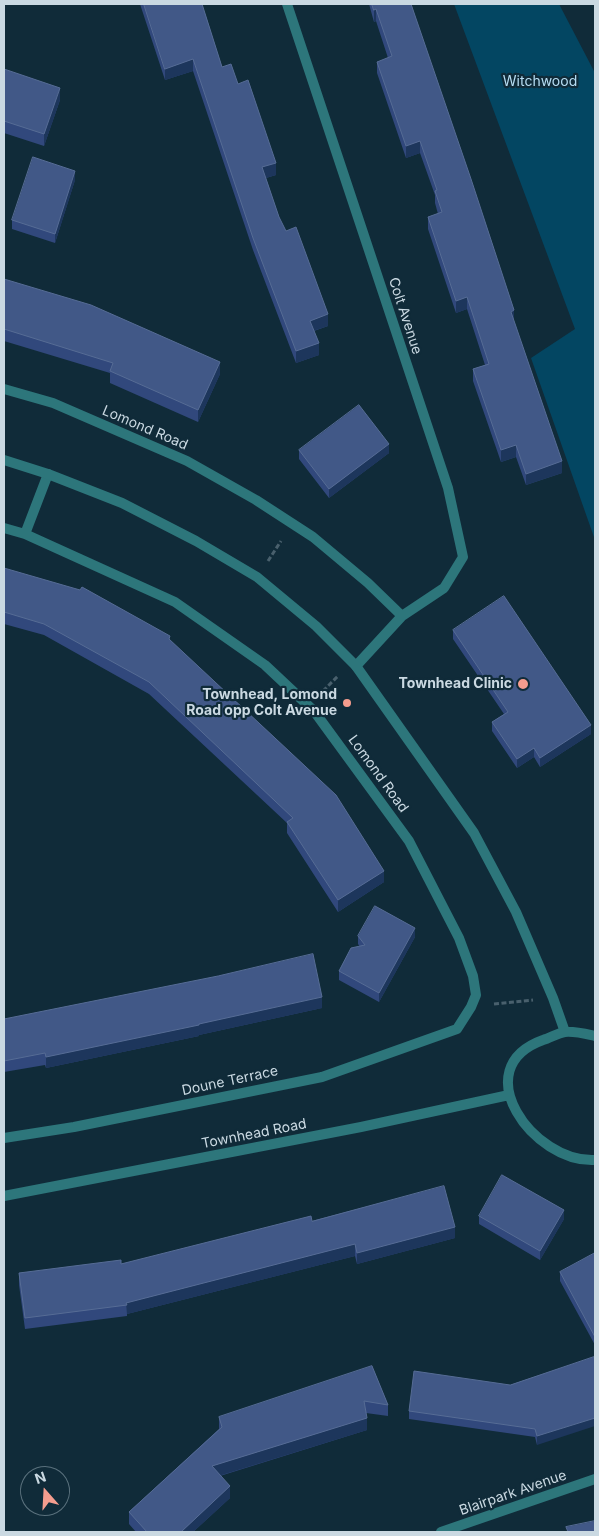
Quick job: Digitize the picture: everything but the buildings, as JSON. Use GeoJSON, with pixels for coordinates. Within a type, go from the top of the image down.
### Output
{"type":"FeatureCollection","features":[{"type":"Feature","properties":{"kind":"street","name":"Colt Avenue"},"geometry":{"type":"LineString","coordinates":[[287,4],[448,488],[463,557],[444,588],[402,616]]}},
{"type":"Feature","properties":{"kind":"street","name":"Lomond Road"},"geometry":{"type":"LineString","coordinates":[[4,389],[53,404],[187,461],[256,500],[313,537],[368,583],[402,616]]}},
{"type":"Feature","properties":{"kind":"street"},"geometry":{"type":"LineString","coordinates":[[4,460],[48,474],[122,503],[196,541],[257,577],[316,626],[354,664],[474,833],[516,912],[553,998],[565,1032]]}},
{"type":"Feature","properties":{"kind":"street"},"geometry":{"type":"LineString","coordinates":[[25,534],[48,474]]}},
{"type":"Feature","properties":{"kind":"street","name":"Lomond Road"},"geometry":{"type":"LineString","coordinates":[[4,528],[25,534],[175,602],[265,666],[314,711],[409,841],[459,938],[473,976],[476,994],[471,1007],[456,1029]]}},
{"type":"Feature","properties":{"kind":"street"},"geometry":{"type":"LineString","coordinates":[[354,664],[402,616]]}},
{"type":"Feature","properties":{"kind":"street","name":"Doune Terrace"},"geometry":{"type":"LineString","coordinates":[[4,1138],[74,1127],[322,1077],[456,1029]]}},
{"type":"Feature","properties":{"kind":"street"},"geometry":{"type":"LineString","coordinates":[[595,1036],[565,1032],[536,1043],[517,1055],[510,1071],[509,1095],[518,1115],[534,1135],[549,1148],[569,1157],[595,1160]]}},
{"type":"Feature","properties":{"kind":"street","name":"Townhead Road"},"geometry":{"type":"LineString","coordinates":[[4,1196],[361,1127],[509,1095]]}},
{"type":"Feature","properties":{"kind":"street","name":"Blairpark Avenue"},"geometry":{"type":"LineString","coordinates":[[440,1532],[595,1479]]}},
{"type":"Feature","properties":{"kind":"path"},"geometry":{"type":"LineString","coordinates":[[257,577],[292,523]]}},
{"type":"Feature","properties":{"kind":"path"},"geometry":{"type":"LineString","coordinates":[[308,705],[354,664]]}},
{"type":"Feature","properties":{"kind":"path"},"geometry":{"type":"LineString","coordinates":[[471,1007],[553,998]]}},
{"type":"Feature","properties":{"kind":"green space","name":"Witchwood"},"geometry":{"type":"Polygon","coordinates":[[[454,4],[559,4],[595,73],[595,540],[531,358],[575,329],[454,4]]]}},
{"type":"Feature","properties":{"kind":"place","name":"Townhead Clinic"},"geometry":{"type":"Point","coordinates":[523,684]}},
{"type":"Feature","properties":{"kind":"place","name":"Townhead, Lomond Road opp Colt Avenue"},"geometry":{"type":"Point","coordinates":[347,703]}}]}
